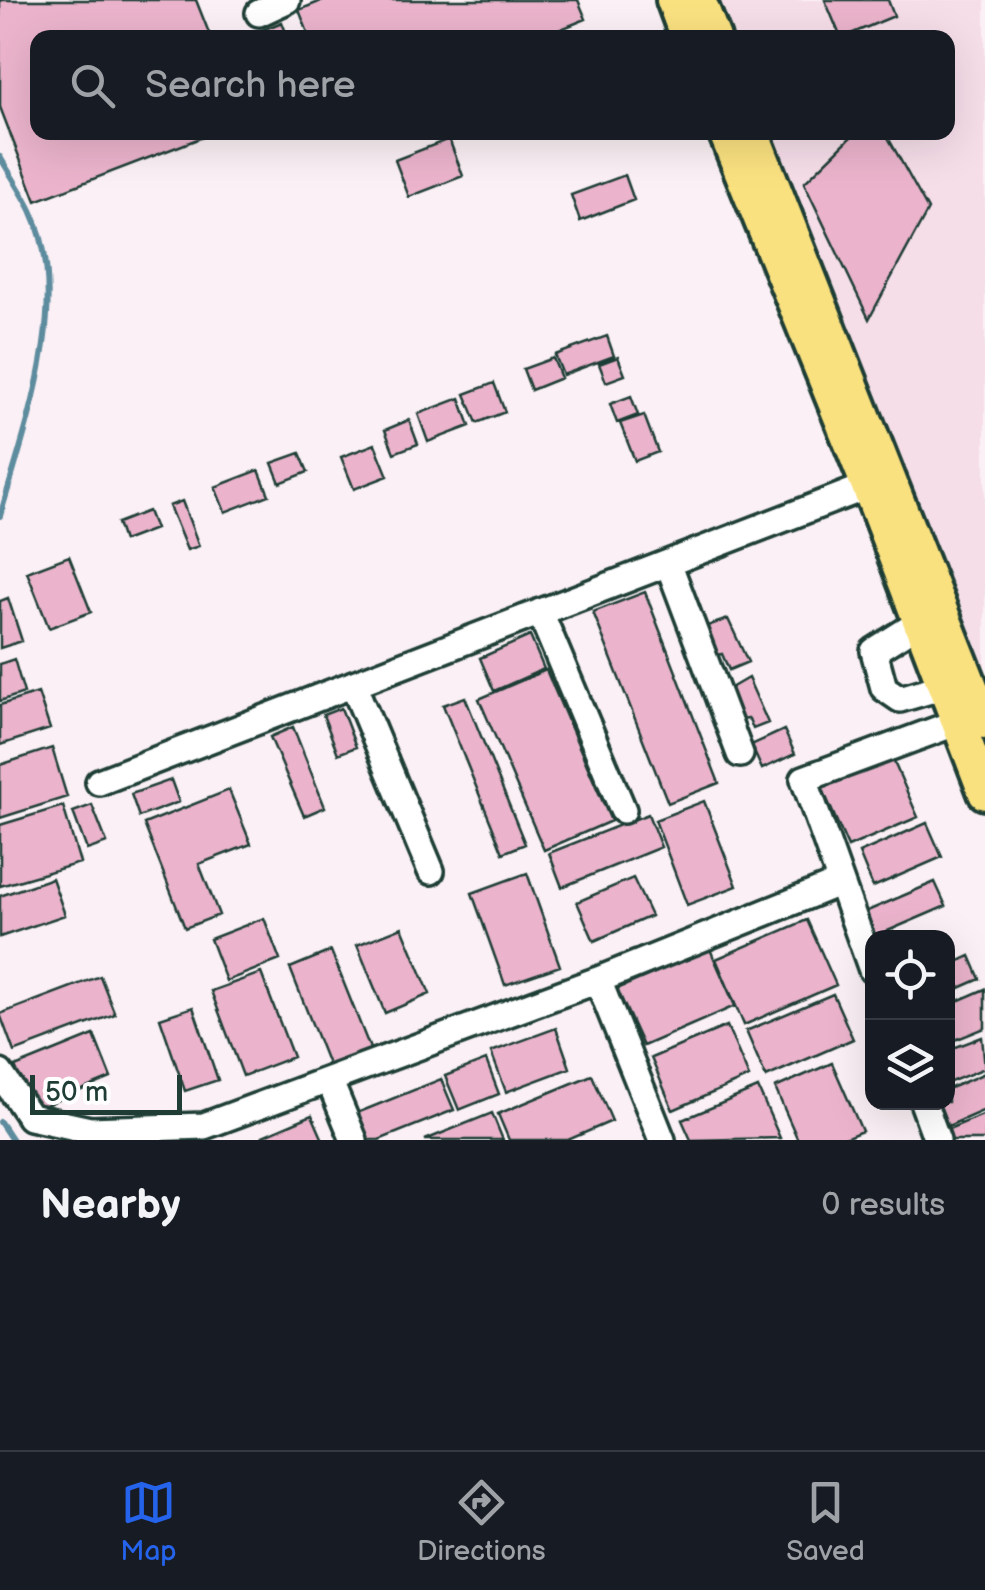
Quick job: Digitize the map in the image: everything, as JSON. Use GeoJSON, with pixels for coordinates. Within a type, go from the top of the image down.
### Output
{"type":"FeatureCollection","features":[{"type":"Feature","properties":{"kind":"main road"},"geometry":{"type":"LineString","coordinates":[[673,0],[684,30]]}},
{"type":"Feature","properties":{"kind":"main road"},"geometry":{"type":"LineString","coordinates":[[699,0],[711,30]]}},
{"type":"Feature","properties":{"kind":"main road"},"geometry":{"type":"LineString","coordinates":[[728,140],[944,686],[972,722]]}},
{"type":"Feature","properties":{"kind":"main road"},"geometry":{"type":"LineString","coordinates":[[755,140],[972,722],[985,794]]}},
{"type":"Feature","properties":{"kind":"street"},"geometry":{"type":"LineString","coordinates":[[259,12],[287,0]]}},
{"type":"Feature","properties":{"kind":"street"},"geometry":{"type":"LineString","coordinates":[[98,782],[868,486]]}},
{"type":"Feature","properties":{"kind":"street"},"geometry":{"type":"LineString","coordinates":[[669,565],[740,754]]}},
{"type":"Feature","properties":{"kind":"street"},"geometry":{"type":"LineString","coordinates":[[540,612],[623,810]]}},
{"type":"Feature","properties":{"kind":"street"},"geometry":{"type":"LineString","coordinates":[[920,622],[874,651],[878,673],[884,688],[900,699],[944,686]]}},
{"type":"Feature","properties":{"kind":"street"},"geometry":{"type":"LineString","coordinates":[[353,684],[430,871]]}},
{"type":"Feature","properties":{"kind":"street"},"geometry":{"type":"LineString","coordinates":[[865,951],[804,778],[972,722]]}},
{"type":"Feature","properties":{"kind":"street"},"geometry":{"type":"LineString","coordinates":[[0,1073],[30,1117],[90,1130],[204,1126],[598,980],[839,882]]}},
{"type":"Feature","properties":{"kind":"street"},"geometry":{"type":"LineString","coordinates":[[598,980],[662,1140]]}},
{"type":"Feature","properties":{"kind":"street"},"geometry":{"type":"LineString","coordinates":[[330,1082],[354,1140]]}},
{"type":"Feature","properties":{"kind":"street"},"geometry":{"type":"LineString","coordinates":[[926,1110],[938,1140]]}},
{"type":"Feature","properties":{"kind":"shaded area"},"geometry":{"type":"Polygon","coordinates":[[[720,0],[985,0],[985,682],[775,140],[955,140],[955,30],[732,30],[720,0]]]}},
{"type":"Feature","properties":{"kind":"building"},"geometry":{"type":"Polygon","coordinates":[[[0,0],[196,0],[208,30],[30,30],[30,140],[195,140],[36,201],[0,107],[0,0]]]}},
{"type":"Feature","properties":{"kind":"building"},"geometry":{"type":"Polygon","coordinates":[[[324,0],[578,0],[586,19],[559,30],[307,30],[299,10],[324,0]]]}},
{"type":"Feature","properties":{"kind":"building"},"geometry":{"type":"Polygon","coordinates":[[[825,0],[888,0],[894,16],[860,30],[838,30],[825,0]]]}},
{"type":"Feature","properties":{"kind":"building"},"geometry":{"type":"Polygon","coordinates":[[[282,22],[285,30],[263,30],[282,22]]]}},
{"type":"Feature","properties":{"kind":"building"},"geometry":{"type":"Polygon","coordinates":[[[449,140],[463,176],[409,197],[395,160],[449,140]]]}},
{"type":"Feature","properties":{"kind":"building"},"geometry":{"type":"Polygon","coordinates":[[[848,140],[889,140],[928,210],[869,319],[804,183],[848,140]]]}},
{"type":"Feature","properties":{"kind":"building"},"geometry":{"type":"Polygon","coordinates":[[[625,175],[634,200],[580,221],[571,195],[625,175]]]}},
{"type":"Feature","properties":{"kind":"building"},"geometry":{"type":"Polygon","coordinates":[[[607,336],[614,356],[563,375],[555,355],[607,336]]]}},
{"type":"Feature","properties":{"kind":"building"},"geometry":{"type":"Polygon","coordinates":[[[618,357],[625,375],[606,382],[599,364],[618,357]]]}},
{"type":"Feature","properties":{"kind":"building"},"geometry":{"type":"Polygon","coordinates":[[[553,358],[561,378],[531,390],[523,369],[553,358]]]}},
{"type":"Feature","properties":{"kind":"building"},"geometry":{"type":"Polygon","coordinates":[[[494,383],[505,412],[477,423],[465,394],[494,383]]]}},
{"type":"Feature","properties":{"kind":"building"},"geometry":{"type":"Polygon","coordinates":[[[631,396],[638,415],[617,423],[610,404],[631,396]]]}},
{"type":"Feature","properties":{"kind":"building"},"geometry":{"type":"Polygon","coordinates":[[[460,398],[470,426],[428,442],[418,414],[460,398]]]}},
{"type":"Feature","properties":{"kind":"building"},"geometry":{"type":"Polygon","coordinates":[[[644,415],[658,452],[635,461],[620,423],[644,415]]]}},
{"type":"Feature","properties":{"kind":"building"},"geometry":{"type":"Polygon","coordinates":[[[409,420],[418,444],[394,453],[385,430],[409,420]]]}},
{"type":"Feature","properties":{"kind":"building"},"geometry":{"type":"Polygon","coordinates":[[[375,444],[388,476],[354,489],[341,457],[375,444]]]}},
{"type":"Feature","properties":{"kind":"building"},"geometry":{"type":"Polygon","coordinates":[[[300,453],[308,472],[280,483],[272,463],[300,453]]]}},
{"type":"Feature","properties":{"kind":"building"},"geometry":{"type":"Polygon","coordinates":[[[259,470],[269,495],[225,512],[215,487],[259,470]]]}},
{"type":"Feature","properties":{"kind":"building"},"geometry":{"type":"Polygon","coordinates":[[[182,501],[199,546],[187,550],[169,506],[182,501]]]}},
{"type":"Feature","properties":{"kind":"building"},"geometry":{"type":"Polygon","coordinates":[[[148,511],[155,529],[123,541],[117,523],[148,511]]]}},
{"type":"Feature","properties":{"kind":"building"},"geometry":{"type":"Polygon","coordinates":[[[69,556],[91,612],[49,628],[27,572],[69,556]]]}},
{"type":"Feature","properties":{"kind":"building"},"geometry":{"type":"Polygon","coordinates":[[[645,592],[719,783],[668,803],[593,612],[645,592]]]}},
{"type":"Feature","properties":{"kind":"building"},"geometry":{"type":"Polygon","coordinates":[[[8,598],[22,641],[0,648],[0,601],[8,598]]]}},
{"type":"Feature","properties":{"kind":"building"},"geometry":{"type":"Polygon","coordinates":[[[728,619],[748,662],[729,670],[722,654],[717,655],[707,626],[728,619]]]}},
{"type":"Feature","properties":{"kind":"building"},"geometry":{"type":"Polygon","coordinates":[[[530,636],[544,669],[494,691],[480,658],[530,636]]]}},
{"type":"Feature","properties":{"kind":"building"},"geometry":{"type":"Polygon","coordinates":[[[14,659],[24,693],[0,701],[0,664],[14,659]]]}},
{"type":"Feature","properties":{"kind":"building"},"geometry":{"type":"Polygon","coordinates":[[[546,670],[611,821],[544,850],[479,699],[546,670]]]}},
{"type":"Feature","properties":{"kind":"building"},"geometry":{"type":"Polygon","coordinates":[[[748,678],[768,723],[753,729],[749,719],[742,720],[729,689],[748,678]]]}},
{"type":"Feature","properties":{"kind":"building"},"geometry":{"type":"Polygon","coordinates":[[[38,693],[50,729],[0,745],[0,705],[38,693]]]}},
{"type":"Feature","properties":{"kind":"building"},"geometry":{"type":"Polygon","coordinates":[[[465,697],[525,844],[503,853],[443,705],[465,697]]]}},
{"type":"Feature","properties":{"kind":"building"},"geometry":{"type":"Polygon","coordinates":[[[341,708],[356,747],[338,754],[323,715],[341,708]]]}},
{"type":"Feature","properties":{"kind":"building"},"geometry":{"type":"Polygon","coordinates":[[[293,727],[325,807],[304,816],[270,737],[293,727]]]}},
{"type":"Feature","properties":{"kind":"building"},"geometry":{"type":"Polygon","coordinates":[[[784,730],[795,754],[762,769],[751,745],[784,730]]]}},
{"type":"Feature","properties":{"kind":"building"},"geometry":{"type":"Polygon","coordinates":[[[52,748],[67,797],[0,818],[0,765],[52,748]]]}},
{"type":"Feature","properties":{"kind":"building"},"geometry":{"type":"Polygon","coordinates":[[[890,753],[918,817],[848,847],[820,783],[890,753]]]}},
{"type":"Feature","properties":{"kind":"building"},"geometry":{"type":"Polygon","coordinates":[[[171,780],[179,802],[139,817],[131,794],[171,780]]]}},
{"type":"Feature","properties":{"kind":"building"},"geometry":{"type":"Polygon","coordinates":[[[229,790],[251,844],[199,864],[219,915],[185,928],[144,824],[229,790]]]}},
{"type":"Feature","properties":{"kind":"building"},"geometry":{"type":"Polygon","coordinates":[[[704,801],[737,886],[687,905],[655,820],[704,801]]]}},
{"type":"Feature","properties":{"kind":"building"},"geometry":{"type":"Polygon","coordinates":[[[92,805],[107,843],[87,850],[73,812],[92,805]]]}},
{"type":"Feature","properties":{"kind":"building"},"geometry":{"type":"Polygon","coordinates":[[[63,806],[80,863],[0,886],[0,825],[63,806]]]}},
{"type":"Feature","properties":{"kind":"building"},"geometry":{"type":"Polygon","coordinates":[[[648,814],[661,847],[562,887],[549,853],[648,814]]]}},
{"type":"Feature","properties":{"kind":"building"},"geometry":{"type":"Polygon","coordinates":[[[927,823],[942,857],[873,887],[859,853],[927,823]]]}},
{"type":"Feature","properties":{"kind":"building"},"geometry":{"type":"Polygon","coordinates":[[[527,873],[560,966],[505,985],[472,893],[527,873]]]}},
{"type":"Feature","properties":{"kind":"building"},"geometry":{"type":"Polygon","coordinates":[[[52,878],[65,915],[0,937],[0,896],[52,878]]]}},
{"type":"Feature","properties":{"kind":"building"},"geometry":{"type":"Polygon","coordinates":[[[633,878],[651,916],[594,941],[577,902],[633,878]]]}},
{"type":"Feature","properties":{"kind":"building"},"geometry":{"type":"Polygon","coordinates":[[[935,882],[946,906],[890,930],[873,930],[865,912],[935,882]]]}},
{"type":"Feature","properties":{"kind":"building"},"geometry":{"type":"Polygon","coordinates":[[[264,918],[280,960],[226,981],[210,939],[264,918]]]}},
{"type":"Feature","properties":{"kind":"building"},"geometry":{"type":"Polygon","coordinates":[[[807,920],[836,985],[744,1025],[716,959],[807,920]]]}},
{"type":"Feature","properties":{"kind":"building"},"geometry":{"type":"Polygon","coordinates":[[[402,927],[430,994],[385,1013],[357,945],[402,927]]]}},
{"type":"Feature","properties":{"kind":"building"},"geometry":{"type":"Polygon","coordinates":[[[710,949],[735,1006],[643,1046],[617,989],[710,949]]]}},
{"type":"Feature","properties":{"kind":"building"},"geometry":{"type":"Polygon","coordinates":[[[331,951],[371,1051],[329,1067],[290,968],[331,951]]]}},
{"type":"Feature","properties":{"kind":"building"},"geometry":{"type":"Polygon","coordinates":[[[970,956],[980,979],[955,990],[955,963],[970,956]]]}},
{"type":"Feature","properties":{"kind":"building"},"geometry":{"type":"Polygon","coordinates":[[[261,973],[293,1057],[243,1076],[211,991],[261,973]]]}},
{"type":"Feature","properties":{"kind":"building"},"geometry":{"type":"Polygon","coordinates":[[[100,976],[115,1014],[14,1052],[0,1014],[100,976]]]}},
{"type":"Feature","properties":{"kind":"building"},"geometry":{"type":"Polygon","coordinates":[[[985,989],[985,1028],[955,1040],[955,1002],[985,989]]]}},
{"type":"Feature","properties":{"kind":"building"},"geometry":{"type":"Polygon","coordinates":[[[833,994],[853,1039],[766,1077],[746,1031],[833,994]]]}},
{"type":"Feature","properties":{"kind":"building"},"geometry":{"type":"Polygon","coordinates":[[[193,1007],[218,1080],[185,1091],[160,1018],[193,1007]]]}},
{"type":"Feature","properties":{"kind":"building"},"geometry":{"type":"Polygon","coordinates":[[[727,1026],[749,1077],[673,1110],[651,1058],[727,1026]]]}},
{"type":"Feature","properties":{"kind":"building"},"geometry":{"type":"Polygon","coordinates":[[[556,1028],[570,1068],[506,1092],[491,1052],[556,1028]]]}},
{"type":"Feature","properties":{"kind":"building"},"geometry":{"type":"Polygon","coordinates":[[[94,1035],[111,1078],[33,1110],[15,1067],[94,1035]]]}},
{"type":"Feature","properties":{"kind":"building"},"geometry":{"type":"Polygon","coordinates":[[[982,1037],[985,1068],[955,1080],[955,1047],[982,1037]]]}},
{"type":"Feature","properties":{"kind":"building"},"geometry":{"type":"Polygon","coordinates":[[[486,1060],[499,1094],[459,1110],[445,1076],[486,1060]]]}},
{"type":"Feature","properties":{"kind":"building"},"geometry":{"type":"Polygon","coordinates":[[[832,1063],[862,1131],[840,1140],[798,1140],[775,1088],[832,1063]]]}},
{"type":"Feature","properties":{"kind":"building"},"geometry":{"type":"Polygon","coordinates":[[[985,1073],[985,1110],[948,1126],[941,1110],[955,1110],[955,1086],[985,1073]]]}},
{"type":"Feature","properties":{"kind":"building"},"geometry":{"type":"Polygon","coordinates":[[[592,1075],[612,1121],[568,1140],[509,1140],[498,1114],[592,1075]]]}},
{"type":"Feature","properties":{"kind":"building"},"geometry":{"type":"Polygon","coordinates":[[[441,1079],[454,1110],[379,1140],[368,1140],[357,1113],[441,1079]]]}},
{"type":"Feature","properties":{"kind":"building"},"geometry":{"type":"Polygon","coordinates":[[[758,1088],[780,1138],[691,1140],[682,1120],[758,1088]]]}},
{"type":"Feature","properties":{"kind":"building"},"geometry":{"type":"Polygon","coordinates":[[[492,1113],[503,1140],[425,1140],[492,1113]]]}},
{"type":"Feature","properties":{"kind":"building"},"geometry":{"type":"Polygon","coordinates":[[[985,1114],[985,1140],[951,1140],[946,1130],[985,1114]]]}},
{"type":"Feature","properties":{"kind":"building"},"geometry":{"type":"Polygon","coordinates":[[[312,1115],[323,1140],[265,1140],[263,1136],[312,1115]]]}},
{"type":"Feature","properties":{"kind":"waterway"},"geometry":{"type":"LineString","coordinates":[[0,157],[31,210],[43,245],[48,283],[41,363],[0,516]]}},
{"type":"Feature","properties":{"kind":"waterway"},"geometry":{"type":"LineString","coordinates":[[0,1122],[12,1140]]}}]}
